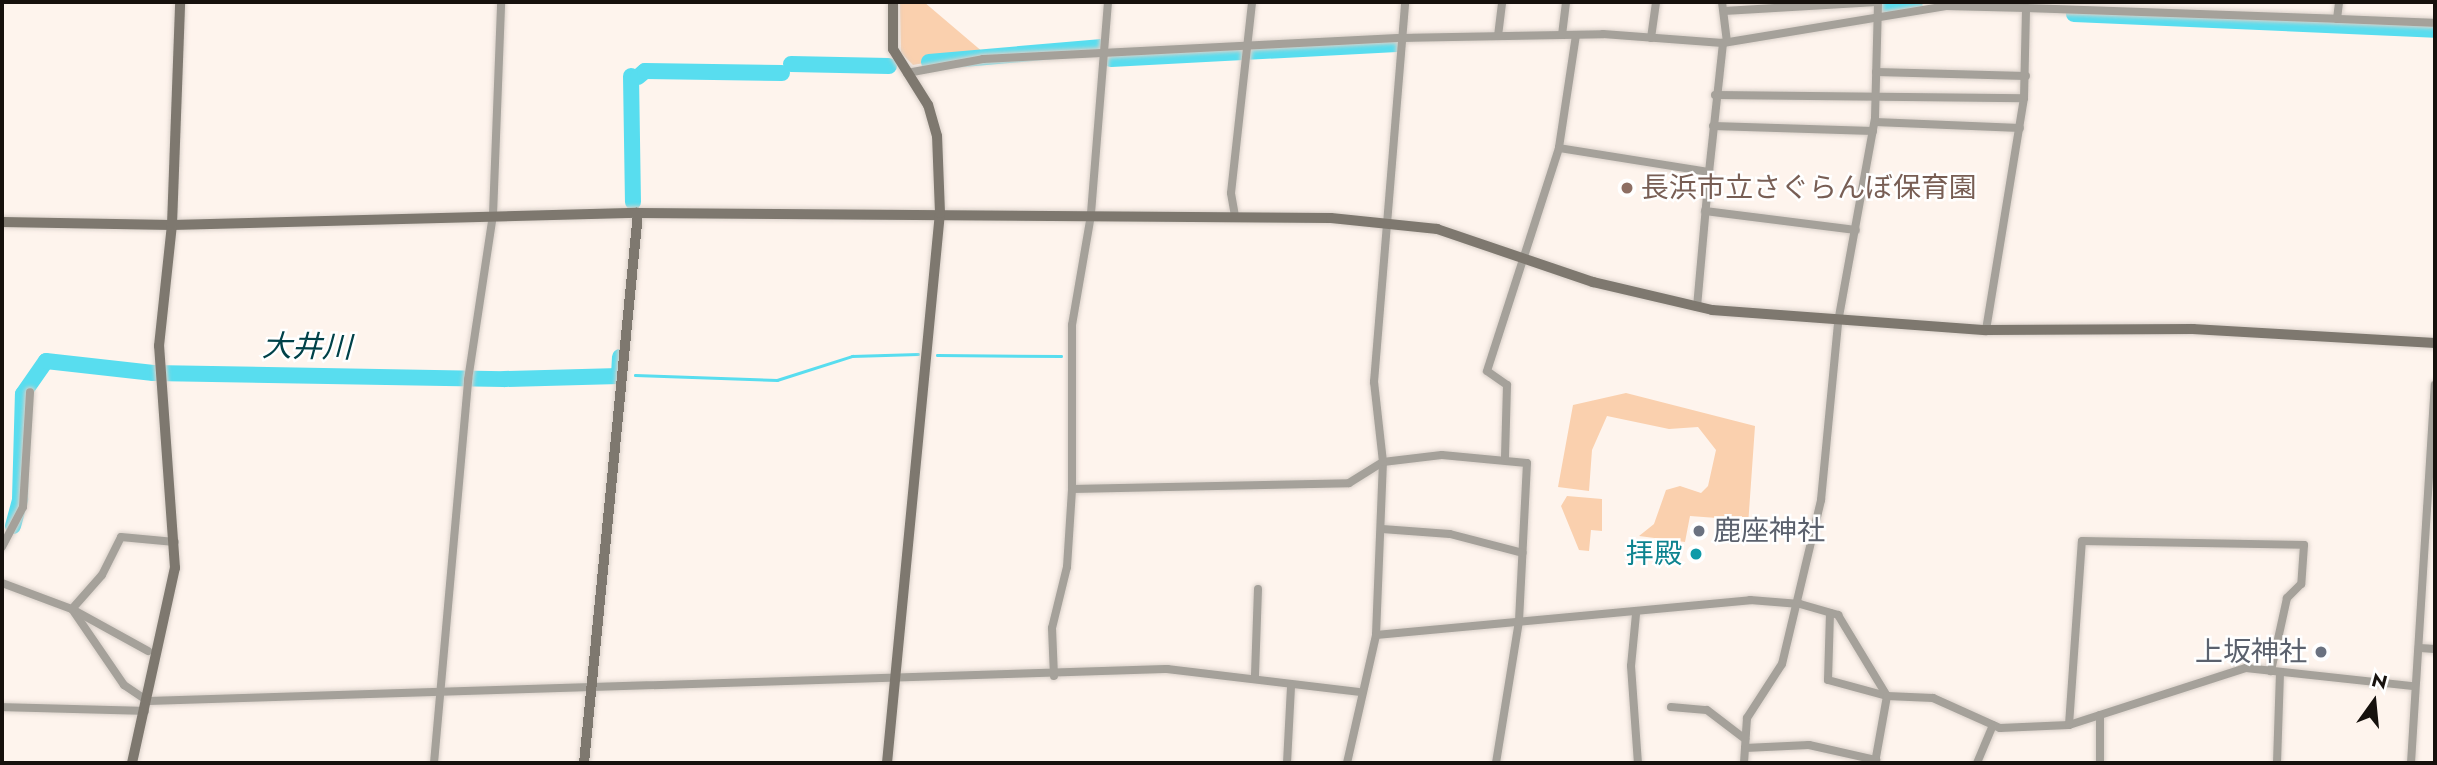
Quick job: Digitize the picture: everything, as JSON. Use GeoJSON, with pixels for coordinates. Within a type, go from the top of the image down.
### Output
{"type":"FeatureCollection","features":[{"type":"Feature","properties":{"kind":"street"},"geometry":{"type":"LineString","coordinates":[[132,763],[173,594],[175,542],[160,373],[159,312],[172,225],[180,2]]}},
{"type":"Feature","properties":{"kind":"street"},"geometry":{"type":"LineString","coordinates":[[434,763],[436,691],[469,377],[494,215],[501,2]]}},
{"type":"Feature","properties":{"kind":"street"},"geometry":{"type":"LineString","coordinates":[[887,763],[940,214],[937,136],[928,105],[893,49],[893,2]]}},
{"type":"Feature","properties":{"kind":"street"},"geometry":{"type":"LineString","coordinates":[[1055,676],[1052,628],[1067,567],[1072,489],[1070,347],[1091,215],[1108,2]]}},
{"type":"Feature","properties":{"kind":"street"},"geometry":{"type":"LineString","coordinates":[[1235,216],[1231,193],[1252,2]]}},
{"type":"Feature","properties":{"kind":"street"},"geometry":{"type":"LineString","coordinates":[[1347,763],[1359,692],[1376,635],[1383,462],[1374,382],[1385,220],[1405,2]]}},
{"type":"Feature","properties":{"kind":"street"},"geometry":{"type":"LineString","coordinates":[[1498,36],[1502,2]]}},
{"type":"Feature","properties":{"kind":"street"},"geometry":{"type":"LineString","coordinates":[[1562,35],[1566,2]]}},
{"type":"Feature","properties":{"kind":"street"},"geometry":{"type":"LineString","coordinates":[[1651,38],[1656,2]]}},
{"type":"Feature","properties":{"kind":"street"},"geometry":{"type":"LineString","coordinates":[[1697,307],[1715,95],[1725,43],[1722,2]]}},
{"type":"Feature","properties":{"kind":"street"},"geometry":{"type":"LineString","coordinates":[[1724,11],[1877,2],[1878,20],[1874,126],[1838,322],[1821,500],[1800,604],[1782,664],[1747,718],[1744,763]]}},
{"type":"Feature","properties":{"kind":"street"},"geometry":{"type":"LineString","coordinates":[[2337,19],[2339,2]]}},
{"type":"Feature","properties":{"kind":"street"},"geometry":{"type":"LineString","coordinates":[[907,73],[983,59],[1402,38],[1576,35],[1725,43],[1878,20],[1946,6],[2023,6],[2435,23]]}},
{"type":"Feature","properties":{"kind":"street"},"geometry":{"type":"LineString","coordinates":[[1986,330],[2024,98],[2026,75],[2023,6]]}},
{"type":"Feature","properties":{"kind":"street"},"geometry":{"type":"LineString","coordinates":[[1505,457],[1507,385],[1487,371],[1559,148],[1576,35]]}},
{"type":"Feature","properties":{"kind":"street"},"geometry":{"type":"LineString","coordinates":[[1876,72],[2026,75]]}},
{"type":"Feature","properties":{"kind":"street"},"geometry":{"type":"LineString","coordinates":[[1715,95],[1876,93],[2024,98]]}},
{"type":"Feature","properties":{"kind":"street"},"geometry":{"type":"LineString","coordinates":[[1713,126],[2020,128]]}},
{"type":"Feature","properties":{"kind":"street"},"geometry":{"type":"LineString","coordinates":[[1559,148],[1709,172]]}},
{"type":"Feature","properties":{"kind":"street"},"geometry":{"type":"LineString","coordinates":[[1706,211],[1856,230]]}},
{"type":"Feature","properties":{"kind":"street"},"geometry":{"type":"LineString","coordinates":[[2,222],[172,225],[638,213],[1235,216],[1385,220],[1697,307],[1838,322],[1986,330],[2193,329],[2435,344]]}},
{"type":"Feature","properties":{"kind":"street"},"geometry":{"type":"LineString","coordinates":[[584,763],[595,690],[638,213]]}},
{"type":"Feature","properties":{"kind":"street"},"geometry":{"type":"LineString","coordinates":[[2411,763],[2413,685],[2420,648],[2435,385]]}},
{"type":"Feature","properties":{"kind":"street"},"geometry":{"type":"LineString","coordinates":[[2,547],[23,507],[30,392]]}},
{"type":"Feature","properties":{"kind":"street"},"geometry":{"type":"LineString","coordinates":[[1072,489],[1349,483],[1383,462],[1442,455],[1505,457],[1527,463],[1519,621],[1496,763]]}},
{"type":"Feature","properties":{"kind":"street"},"geometry":{"type":"LineString","coordinates":[[1382,529],[1450,534],[1523,553]]}},
{"type":"Feature","properties":{"kind":"street"},"geometry":{"type":"LineString","coordinates":[[72,609],[102,575],[121,537],[175,542]]}},
{"type":"Feature","properties":{"kind":"street"},"geometry":{"type":"LineString","coordinates":[[2070,725],[2082,541],[2304,545],[2301,584],[2287,598],[2276,671],[2277,763]]}},
{"type":"Feature","properties":{"kind":"street"},"geometry":{"type":"LineString","coordinates":[[2,583],[72,609],[148,651]]}},
{"type":"Feature","properties":{"kind":"street"},"geometry":{"type":"LineString","coordinates":[[1255,675],[1258,589]]}},
{"type":"Feature","properties":{"kind":"street"},"geometry":{"type":"LineString","coordinates":[[1376,635],[1519,621],[1636,614],[1750,600],[1800,604],[1838,615],[1887,696],[1875,761],[1809,745],[1745,744],[1707,709],[1671,707]]}},
{"type":"Feature","properties":{"kind":"street"},"geometry":{"type":"LineString","coordinates":[[72,609],[124,685],[146,706]]}},
{"type":"Feature","properties":{"kind":"street"},"geometry":{"type":"LineString","coordinates":[[1830,612],[1828,680],[1887,696],[1933,698],[1993,725],[2070,725],[2246,668],[2413,685]]}},
{"type":"Feature","properties":{"kind":"street"},"geometry":{"type":"LineString","coordinates":[[1636,614],[1631,666],[1638,763]]}},
{"type":"Feature","properties":{"kind":"street"},"geometry":{"type":"LineString","coordinates":[[2420,648],[2435,649]]}},
{"type":"Feature","properties":{"kind":"street"},"geometry":{"type":"LineString","coordinates":[[2,707],[146,706],[436,691],[595,690],[790,680],[895,682],[1167,669],[1255,675],[1291,686],[1359,692]]}},
{"type":"Feature","properties":{"kind":"street"},"geometry":{"type":"LineString","coordinates":[[1287,763],[1291,686]]}},
{"type":"Feature","properties":{"kind":"street"},"geometry":{"type":"LineString","coordinates":[[2099,715],[2100,763]]}},
{"type":"Feature","properties":{"kind":"street"},"geometry":{"type":"LineString","coordinates":[[1977,763],[1993,725]]}},
{"type":"Feature","properties":{"kind":"shaded area"},"geometry":{"type":"Polygon","coordinates":[[[900,2],[924,2],[984,53],[913,65],[901,53],[900,2]]]}},
{"type":"Feature","properties":{"kind":"shaded area"},"geometry":{"type":"Polygon","coordinates":[[[1626,393],[1755,426],[1747,540],[1720,543],[1717,518],[1690,516],[1685,542],[1639,536],[1654,524],[1666,490],[1680,486],[1701,493],[1708,486],[1716,450],[1698,427],[1669,429],[1607,416],[1592,450],[1589,491],[1558,487],[1573,405],[1626,393]]]}},
{"type":"Feature","properties":{"kind":"shaded area"},"geometry":{"type":"Polygon","coordinates":[[[1567,496],[1602,499],[1602,531],[1591,530],[1589,551],[1579,550],[1561,506],[1567,496]]]}},
{"type":"Feature","properties":{"kind":"waterway","name":"大井川"},"geometry":{"type":"LineString","coordinates":[[1885,6],[1915,7]]}},
{"type":"Feature","properties":{"kind":"waterway","name":"大井川"},"geometry":{"type":"LineString","coordinates":[[2074,14],[2435,30]]}},
{"type":"Feature","properties":{"kind":"waterway","name":"大井川"},"geometry":{"type":"LineString","coordinates":[[1111,59],[1397,44]]}},
{"type":"Feature","properties":{"kind":"waterway","name":"大井川"},"geometry":{"type":"LineString","coordinates":[[929,62],[1099,47]]}},
{"type":"Feature","properties":{"kind":"waterway","name":"大井川"},"geometry":{"type":"LineString","coordinates":[[791,64],[889,66]]}},
{"type":"Feature","properties":{"kind":"waterway","name":"大井川"},"geometry":{"type":"LineString","coordinates":[[638,77],[645,71],[782,73]]}},
{"type":"Feature","properties":{"kind":"waterway","name":"大井川"},"geometry":{"type":"LineString","coordinates":[[631,76],[633,202]]}},
{"type":"Feature","properties":{"kind":"waterway"},"geometry":{"type":"LineString","coordinates":[[635,375],[777,380],[852,356],[918,354]]}},
{"type":"Feature","properties":{"kind":"waterway"},"geometry":{"type":"LineString","coordinates":[[937,355],[1061,356]]}},
{"type":"Feature","properties":{"kind":"waterway","name":"大井川"},"geometry":{"type":"LineString","coordinates":[[13,526],[20,499],[23,394],[46,361],[153,373],[504,379],[619,376],[620,357]]}},
{"type":"Feature","properties":{"kind":"place","name":"長浜市立さぐらんぼ保育園"},"geometry":{"type":"Point","coordinates":[1627,188]}},
{"type":"Feature","properties":{"kind":"place","name":"鹿座神社"},"geometry":{"type":"Point","coordinates":[1699,531]}},
{"type":"Feature","properties":{"kind":"place","name":"拝殿"},"geometry":{"type":"Point","coordinates":[1696,554]}},
{"type":"Feature","properties":{"kind":"place","name":"上坂神社"},"geometry":{"type":"Point","coordinates":[2321,652]}}]}
